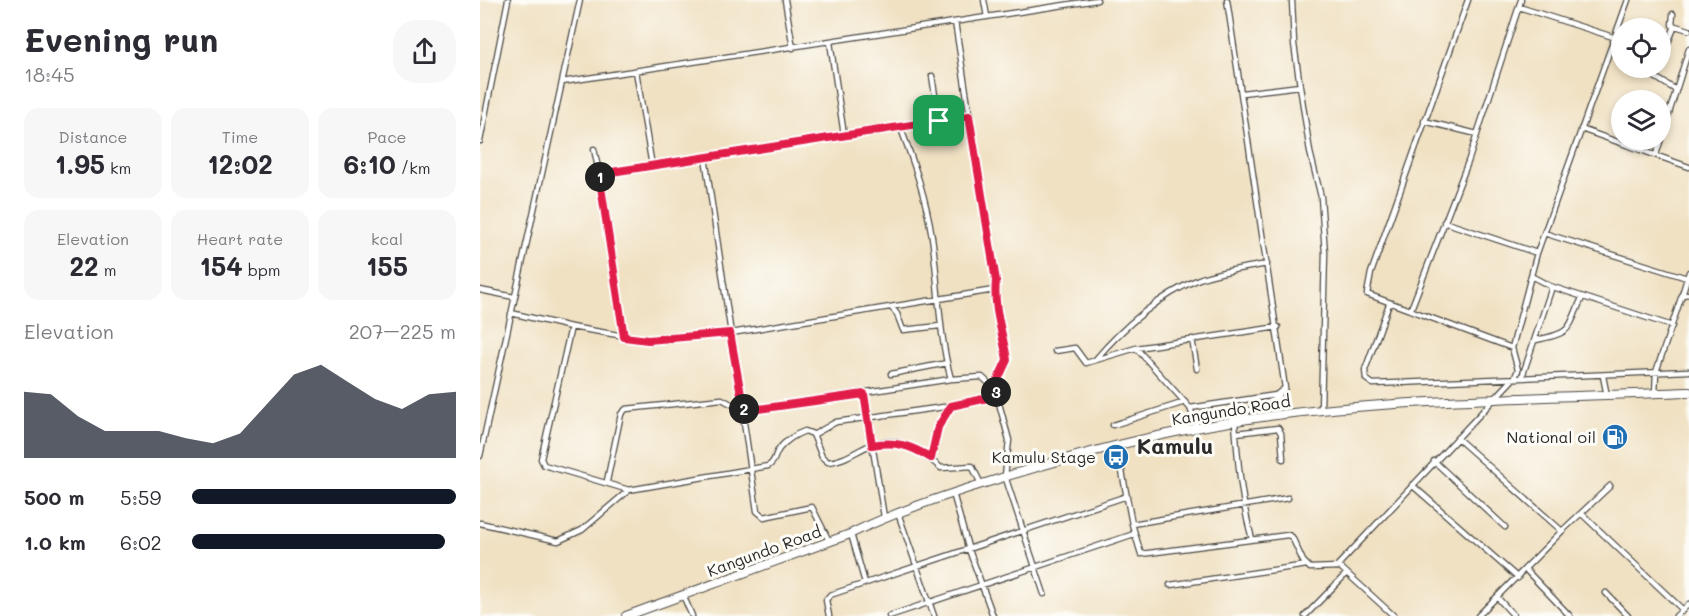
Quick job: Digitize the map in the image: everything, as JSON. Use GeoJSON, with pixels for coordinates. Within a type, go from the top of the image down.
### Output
{"type":"FeatureCollection","features":[{"type":"Feature","properties":{"kind":"highway","name":"Kangundo Road"},"geometry":{"type":"LineString","coordinates":[[626,616],[850,534],[884,518],[953,493],[1117,445],[1235,422],[1321,410],[1689,392]]}},
{"type":"Feature","properties":{"kind":"street"},"geometry":{"type":"LineString","coordinates":[[480,141],[508,0]]}},
{"type":"Feature","properties":{"kind":"street"},"geometry":{"type":"LineString","coordinates":[[480,455],[580,0]]}},
{"type":"Feature","properties":{"kind":"street"},"geometry":{"type":"LineString","coordinates":[[785,0],[792,48]]}},
{"type":"Feature","properties":{"kind":"street"},"geometry":{"type":"LineString","coordinates":[[984,0],[987,17]]}},
{"type":"Feature","properties":{"kind":"street"},"geometry":{"type":"LineString","coordinates":[[562,82],[1097,0]]}},
{"type":"Feature","properties":{"kind":"street"},"geometry":{"type":"LineString","coordinates":[[1227,0],[1285,384],[1274,401],[1251,408],[1246,414],[1250,420]]}},
{"type":"Feature","properties":{"kind":"street"},"geometry":{"type":"LineString","coordinates":[[1292,0],[1300,86],[1310,152],[1321,197],[1325,253],[1321,410]]}},
{"type":"Feature","properties":{"kind":"street"},"geometry":{"type":"LineString","coordinates":[[1468,0],[1424,120],[1367,290],[1369,296],[1411,309],[1512,348]]}},
{"type":"Feature","properties":{"kind":"street"},"geometry":{"type":"LineString","coordinates":[[1411,309],[1477,134],[1521,0]]}},
{"type":"Feature","properties":{"kind":"street"},"geometry":{"type":"LineString","coordinates":[[1621,18],[1628,0]]}},
{"type":"Feature","properties":{"kind":"street"},"geometry":{"type":"LineString","coordinates":[[1519,8],[1611,36]]}},
{"type":"Feature","properties":{"kind":"street"},"geometry":{"type":"LineString","coordinates":[[1673,14],[1671,23],[1689,30]]}},
{"type":"Feature","properties":{"kind":"street"},"geometry":{"type":"LineString","coordinates":[[955,22],[996,281],[994,291],[999,327],[1007,360],[994,388]]}},
{"type":"Feature","properties":{"kind":"street"},"geometry":{"type":"LineString","coordinates":[[1671,36],[1675,26]]}},
{"type":"Feature","properties":{"kind":"street"},"geometry":{"type":"LineString","coordinates":[[830,42],[844,135]]}},
{"type":"Feature","properties":{"kind":"street"},"geometry":{"type":"LineString","coordinates":[[1170,585],[1307,565],[1314,568],[1339,567],[1434,461],[1515,378],[1518,370],[1512,348],[1537,253],[1611,43]]}},
{"type":"Feature","properties":{"kind":"street"},"geometry":{"type":"LineString","coordinates":[[1656,155],[1689,49]]}},
{"type":"Feature","properties":{"kind":"street"},"geometry":{"type":"LineString","coordinates":[[636,71],[652,166]]}},
{"type":"Feature","properties":{"kind":"street"},"geometry":{"type":"LineString","coordinates":[[932,76],[939,121]]}},
{"type":"Feature","properties":{"kind":"street"},"geometry":{"type":"LineString","coordinates":[[1656,78],[1659,82],[1677,90]]}},
{"type":"Feature","properties":{"kind":"street"},"geometry":{"type":"LineString","coordinates":[[1242,93],[1300,86]]}},
{"type":"Feature","properties":{"kind":"street"},"geometry":{"type":"LineString","coordinates":[[599,174],[969,116]]}},
{"type":"Feature","properties":{"kind":"street"},"geometry":{"type":"LineString","coordinates":[[1424,120],[1477,134]]}},
{"type":"Feature","properties":{"kind":"street"},"geometry":{"type":"LineString","coordinates":[[900,126],[914,157],[926,205],[932,239],[940,326],[951,379]]}},
{"type":"Feature","properties":{"kind":"street"},"geometry":{"type":"LineString","coordinates":[[1581,129],[1689,167]]}},
{"type":"Feature","properties":{"kind":"street"},"geometry":{"type":"LineString","coordinates":[[594,150],[624,337]]}},
{"type":"Feature","properties":{"kind":"street"},"geometry":{"type":"LineString","coordinates":[[705,157],[751,471],[760,515],[764,517],[812,507],[830,541]]}},
{"type":"Feature","properties":{"kind":"street"},"geometry":{"type":"LineString","coordinates":[[1444,222],[1537,253]]}},
{"type":"Feature","properties":{"kind":"street"},"geometry":{"type":"LineString","coordinates":[[1544,233],[1687,278]]}},
{"type":"Feature","properties":{"kind":"street"},"geometry":{"type":"LineString","coordinates":[[1095,360],[1127,327],[1188,285],[1207,276],[1267,264]]}},
{"type":"Feature","properties":{"kind":"street"},"geometry":{"type":"LineString","coordinates":[[1655,394],[1656,372],[1689,272]]}},
{"type":"Feature","properties":{"kind":"street"},"geometry":{"type":"LineString","coordinates":[[1532,276],[1550,286],[1582,298],[1672,326]]}},
{"type":"Feature","properties":{"kind":"street"},"geometry":{"type":"LineString","coordinates":[[1522,378],[1551,294],[1550,286]]}},
{"type":"Feature","properties":{"kind":"street"},"geometry":{"type":"LineString","coordinates":[[480,290],[514,297]]}},
{"type":"Feature","properties":{"kind":"street"},"geometry":{"type":"LineString","coordinates":[[511,313],[571,327],[648,340],[730,333],[994,291]]}},
{"type":"Feature","properties":{"kind":"street"},"geometry":{"type":"LineString","coordinates":[[1682,295],[1689,294]]}},
{"type":"Feature","properties":{"kind":"street"},"geometry":{"type":"LineString","coordinates":[[1536,339],[1560,335],[1568,329],[1582,298]]}},
{"type":"Feature","properties":{"kind":"street"},"geometry":{"type":"LineString","coordinates":[[1389,304],[1365,370],[1365,376],[1369,382],[1603,376],[1689,371]]}},
{"type":"Feature","properties":{"kind":"street"},"geometry":{"type":"LineString","coordinates":[[891,307],[897,314],[903,330],[940,326]]}},
{"type":"Feature","properties":{"kind":"street"},"geometry":{"type":"LineString","coordinates":[[571,327],[541,461],[544,465],[629,489]]}},
{"type":"Feature","properties":{"kind":"street"},"geometry":{"type":"LineString","coordinates":[[1054,351],[1075,348],[1086,363],[1136,348],[1278,327]]}},
{"type":"Feature","properties":{"kind":"street"},"geometry":{"type":"LineString","coordinates":[[1192,339],[1197,369]]}},
{"type":"Feature","properties":{"kind":"street"},"geometry":{"type":"LineString","coordinates":[[1136,348],[1190,408],[1198,429]]}},
{"type":"Feature","properties":{"kind":"street"},"geometry":{"type":"LineString","coordinates":[[891,374],[947,363]]}},
{"type":"Feature","properties":{"kind":"street"},"geometry":{"type":"LineString","coordinates":[[1603,376],[1607,396]]}},
{"type":"Feature","properties":{"kind":"street"},"geometry":{"type":"LineString","coordinates":[[607,481],[623,411],[722,399],[744,411],[951,379],[982,377],[994,388],[997,396],[1009,440],[1005,476],[1044,594]]}},
{"type":"Feature","properties":{"kind":"street"},"geometry":{"type":"LineString","coordinates":[[1190,408],[1281,393]]}},
{"type":"Feature","properties":{"kind":"street"},"geometry":{"type":"LineString","coordinates":[[864,394],[884,518]]}},
{"type":"Feature","properties":{"kind":"street"},"geometry":{"type":"LineString","coordinates":[[813,435],[836,422],[951,406],[997,396]]}},
{"type":"Feature","properties":{"kind":"street"},"geometry":{"type":"LineString","coordinates":[[1113,425],[1185,402]]}},
{"type":"Feature","properties":{"kind":"street"},"geometry":{"type":"LineString","coordinates":[[931,458],[938,427],[951,406]]}},
{"type":"Feature","properties":{"kind":"street"},"geometry":{"type":"LineString","coordinates":[[1235,422],[1236,464],[1242,505],[1252,539]]}},
{"type":"Feature","properties":{"kind":"street"},"geometry":{"type":"LineString","coordinates":[[1236,433],[1278,429],[1281,433],[1283,459]]}},
{"type":"Feature","properties":{"kind":"street"},"geometry":{"type":"LineString","coordinates":[[480,523],[558,541],[582,531],[629,489],[672,480],[751,471],[772,465],[778,450],[801,432],[810,432],[813,435],[822,457],[828,462],[842,459],[872,445],[895,441],[914,448],[943,468],[964,464],[972,466],[981,484]]}},
{"type":"Feature","properties":{"kind":"street"},"geometry":{"type":"LineString","coordinates":[[1457,438],[1562,531]]}},
{"type":"Feature","properties":{"kind":"street"},"geometry":{"type":"LineString","coordinates":[[1117,445],[1139,553],[1143,555],[1290,535],[1307,565]]}},
{"type":"Feature","properties":{"kind":"street"},"geometry":{"type":"LineString","coordinates":[[1434,461],[1505,527]]}},
{"type":"Feature","properties":{"kind":"street"},"geometry":{"type":"LineString","coordinates":[[1413,485],[1518,578]]}},
{"type":"Feature","properties":{"kind":"street"},"geometry":{"type":"LineString","coordinates":[[1478,616],[1610,486]]}},
{"type":"Feature","properties":{"kind":"street"},"geometry":{"type":"LineString","coordinates":[[953,493],[968,547],[993,616]]}},
{"type":"Feature","properties":{"kind":"street"},"geometry":{"type":"LineString","coordinates":[[829,616],[827,597],[968,547],[1022,532],[1127,496]]}},
{"type":"Feature","properties":{"kind":"street"},"geometry":{"type":"LineString","coordinates":[[1132,524],[1288,498]]}},
{"type":"Feature","properties":{"kind":"street"},"geometry":{"type":"LineString","coordinates":[[898,513],[934,616]]}},
{"type":"Feature","properties":{"kind":"street"},"geometry":{"type":"LineString","coordinates":[[1582,514],[1683,610]]}},
{"type":"Feature","properties":{"kind":"street"},"geometry":{"type":"LineString","coordinates":[[850,534],[865,583]]}},
{"type":"Feature","properties":{"kind":"street"},"geometry":{"type":"LineString","coordinates":[[889,616],[1134,534]]}},
{"type":"Feature","properties":{"kind":"street"},"geometry":{"type":"LineString","coordinates":[[1339,567],[1394,616]]}},
{"type":"Feature","properties":{"kind":"street"},"geometry":{"type":"LineString","coordinates":[[1526,570],[1570,616]]}},
{"type":"Feature","properties":{"kind":"street"},"geometry":{"type":"LineString","coordinates":[[1305,616],[1346,574]]}},
{"type":"Feature","properties":{"kind":"street"},"geometry":{"type":"LineString","coordinates":[[1606,593],[1628,616]]}},
{"type":"Feature","properties":{"kind":"street"},"geometry":{"type":"LineString","coordinates":[[682,595],[692,616]]}},
{"type":"Feature","properties":{"kind":"street"},"geometry":{"type":"LineString","coordinates":[[1497,597],[1514,616]]}},
{"type":"Feature","properties":{"kind":"street"},"geometry":{"type":"LineString","coordinates":[[1676,616],[1689,604]]}},
{"type":"Feature","properties":{"kind":"place","name":"National oil"},"geometry":{"type":"Point","coordinates":[1615,437]}},
{"type":"Feature","properties":{"kind":"place","name":"Kamulu Stage"},"geometry":{"type":"Point","coordinates":[1116,457]}},
{"type":"Feature","properties":{"kind":"district","name":"Kamulu"},"geometry":{"type":"Point","coordinates":[1175,446]}},
{"type":"Feature","properties":{"kind":"route"},"geometry":{"type":"LineString","coordinates":[[969,116],[996,281],[994,291],[999,327],[1007,360],[1005,369],[994,388],[997,396],[951,406],[938,427],[931,458],[895,441],[872,445],[864,394],[744,411],[730,333],[648,340],[624,337],[599,174],[939,121],[969,116]]}}]}
